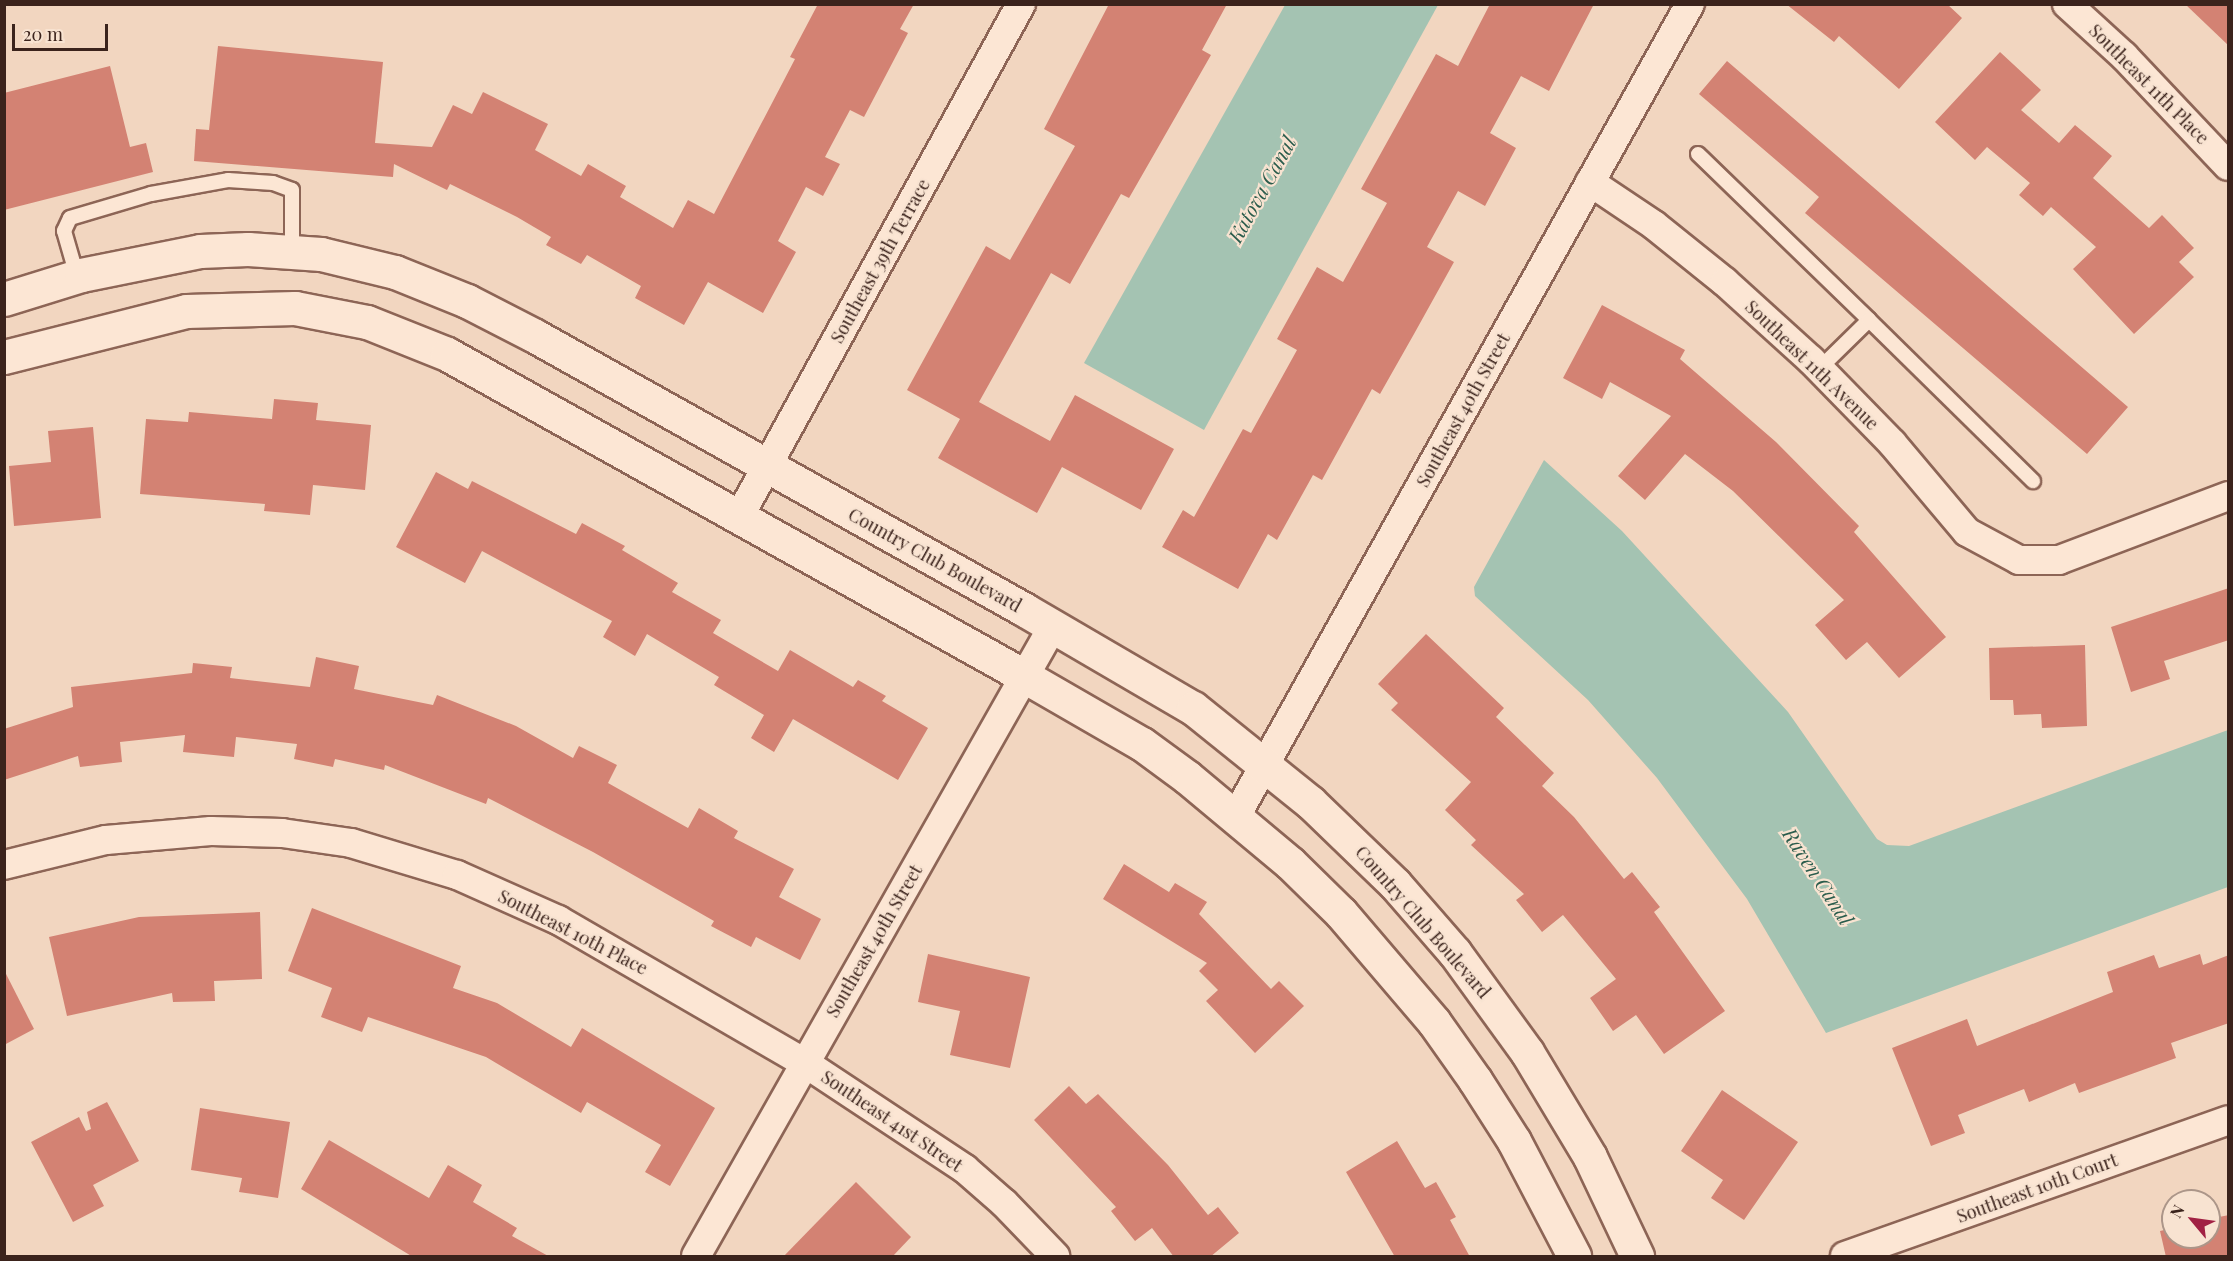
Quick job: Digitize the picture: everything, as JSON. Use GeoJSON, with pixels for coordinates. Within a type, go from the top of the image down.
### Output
{"type":"FeatureCollection","features":[{"type":"Feature","properties":{"kind":"main road","name":"Country Club Boulevard"},"geometry":{"type":"LineString","coordinates":[[4,299],[77,276],[200,251],[292,252],[355,260],[467,301],[1053,626],[1193,708],[1265,764],[1395,884],[1492,1002],[1560,1104],[1637,1257]]}},
{"type":"Feature","properties":{"kind":"main road"},"geometry":{"type":"LineString","coordinates":[[4,357],[186,311],[295,308],[331,313],[367,322],[447,354],[1024,676],[1142,744],[1236,816],[1341,913],[1434,1022],[1514,1141],[1575,1257]]}},
{"type":"Feature","properties":{"kind":"street","name":"Southeast 39th Terrace"},"geometry":{"type":"LineString","coordinates":[[739,517],[1021,4]]}},
{"type":"Feature","properties":{"kind":"street","name":"Southeast 40th Street"},"geometry":{"type":"LineString","coordinates":[[1236,816],[1690,4]]}},
{"type":"Feature","properties":{"kind":"street","name":"Southeast 11th Place"},"geometry":{"type":"LineString","coordinates":[[2067,4],[2124,56],[2229,166]]}},
{"type":"Feature","properties":{"kind":"street","name":"Southeast 11th Avenue"},"geometry":{"type":"LineString","coordinates":[[1590,182],[1654,225],[1725,282],[1819,369],[1892,444],[1967,532],[2019,560],[2059,560],[2229,496]]}},
{"type":"Feature","properties":{"kind":"street","name":"Southeast 40th Street"},"geometry":{"type":"LineString","coordinates":[[696,1257],[1053,626]]}},
{"type":"Feature","properties":{"kind":"street","name":"Southeast 10th Place"},"geometry":{"type":"LineString","coordinates":[[4,865],[36,855],[140,835],[258,832],[351,843],[457,875],[538,910],[806,1063]]}},
{"type":"Feature","properties":{"kind":"street","name":"Southeast 41st Street"},"geometry":{"type":"LineString","coordinates":[[806,1063],[965,1169],[1004,1203],[1055,1257]]}},
{"type":"Feature","properties":{"kind":"street","name":"Southeast 10th Court"},"geometry":{"type":"LineString","coordinates":[[1845,1257],[2229,1120]]}},
{"type":"Feature","properties":{"kind":"lane"},"geometry":{"type":"LineString","coordinates":[[1698,154],[2033,481]]}},
{"type":"Feature","properties":{"kind":"lane"},"geometry":{"type":"LineString","coordinates":[[77,276],[64,231],[70,218],[151,194],[228,180],[273,183],[292,190],[292,252]]}},
{"type":"Feature","properties":{"kind":"lane"},"geometry":{"type":"LineString","coordinates":[[1819,369],[1869,320]]}},
{"type":"Feature","properties":{"kind":"water","name":"Katova Canal"},"geometry":{"type":"Polygon","coordinates":[[[1285,5],[1438,5],[1204,430],[1084,363],[1285,5]]]}},
{"type":"Feature","properties":{"kind":"water","name":"Raven Canal"},"geometry":{"type":"Polygon","coordinates":[[[1544,460],[1622,531],[1788,712],[1877,839],[1887,845],[1909,846],[2228,730],[2228,887],[1826,1033],[1747,899],[1657,778],[1588,700],[1475,596],[1474,587],[1544,460]]]}},
{"type":"Feature","properties":{"kind":"building"},"geometry":{"type":"Polygon","coordinates":[[[818,4],[914,4],[900,29],[908,33],[864,117],[850,110],[825,157],[840,164],[823,196],[806,187],[778,241],[796,252],[763,313],[708,282],[684,325],[635,298],[641,286],[587,255],[581,264],[546,245],[551,237],[517,217],[450,184],[447,190],[394,164],[393,177],[194,161],[196,129],[209,130],[218,46],[383,62],[375,143],[432,147],[453,105],[472,114],[483,92],[548,124],[535,150],[581,176],[588,164],[626,186],[620,197],[673,228],[688,200],[714,214],[795,59],[790,57],[818,4]]]}},
{"type":"Feature","properties":{"kind":"building"},"geometry":{"type":"Polygon","coordinates":[[[1109,4],[1227,4],[1202,50],[1211,55],[1129,198],[1121,194],[1070,284],[1051,273],[979,402],[1050,441],[1075,395],[1174,449],[1141,510],[1062,467],[1037,513],[938,458],[960,419],[907,390],[986,246],[1010,260],[1075,146],[1044,129],[1109,4]]]}},
{"type":"Feature","properties":{"kind":"building"},"geometry":{"type":"Polygon","coordinates":[[[1490,4],[1594,4],[1549,91],[1521,76],[1490,133],[1516,148],[1485,206],[1458,191],[1427,247],[1454,262],[1380,394],[1372,389],[1322,480],[1313,475],[1277,540],[1268,534],[1238,589],[1162,547],[1183,510],[1194,517],[1243,429],[1251,433],[1297,350],[1277,339],[1317,267],[1343,282],[1387,203],[1361,189],[1436,54],[1458,66],[1490,4]]]}},
{"type":"Feature","properties":{"kind":"building"},"geometry":{"type":"Polygon","coordinates":[[[1786,4],[1947,4],[1962,18],[1899,89],[1839,36],[1834,42],[1786,4]]]}},
{"type":"Feature","properties":{"kind":"building"},"geometry":{"type":"Polygon","coordinates":[[[2185,4],[2229,4],[2229,46],[2185,4]]]}},
{"type":"Feature","properties":{"kind":"building"},"geometry":{"type":"Polygon","coordinates":[[[2000,52],[2041,90],[2021,110],[2059,143],[2075,125],[2112,156],[2093,178],[2149,228],[2162,215],[2194,248],[2179,262],[2194,277],[2134,334],[2073,269],[2096,247],[2051,207],[2043,216],[2019,195],[2030,183],[1987,147],[1975,160],[1935,122],[2000,52]]]}},
{"type":"Feature","properties":{"kind":"building"},"geometry":{"type":"Polygon","coordinates":[[[1727,61],[2128,407],[2087,454],[1805,213],[1819,197],[1699,94],[1727,61]]]}},
{"type":"Feature","properties":{"kind":"building"},"geometry":{"type":"Polygon","coordinates":[[[110,66],[130,147],[146,143],[153,172],[4,210],[4,93],[110,66]]]}},
{"type":"Feature","properties":{"kind":"building"},"geometry":{"type":"Polygon","coordinates":[[[1602,305],[1685,350],[1680,359],[1776,442],[1859,526],[1854,532],[1946,637],[1899,678],[1867,642],[1846,660],[1815,625],[1844,600],[1733,491],[1685,454],[1645,500],[1618,476],[1671,416],[1610,382],[1602,399],[1563,378],[1602,305]]]}},
{"type":"Feature","properties":{"kind":"building"},"geometry":{"type":"Polygon","coordinates":[[[274,399],[318,403],[316,420],[371,425],[365,490],[313,485],[310,515],[264,511],[265,504],[140,494],[146,419],[188,422],[189,412],[272,419],[274,399]]]}},
{"type":"Feature","properties":{"kind":"building"},"geometry":{"type":"Polygon","coordinates":[[[93,427],[101,518],[14,526],[9,466],[51,462],[48,431],[93,427]]]}},
{"type":"Feature","properties":{"kind":"building"},"geometry":{"type":"Polygon","coordinates":[[[436,472],[468,489],[472,481],[576,534],[582,523],[625,546],[622,550],[678,583],[672,592],[721,620],[713,633],[778,671],[790,650],[853,687],[858,680],[886,696],[882,701],[928,728],[898,780],[793,719],[774,752],[751,738],[764,715],[714,685],[719,677],[647,634],[635,656],[603,637],[612,621],[482,551],[465,583],[396,547],[436,472]]]}},
{"type":"Feature","properties":{"kind":"building"},"geometry":{"type":"Polygon","coordinates":[[[2229,588],[2229,640],[2164,661],[2170,679],[2131,692],[2111,627],[2229,588]]]}},
{"type":"Feature","properties":{"kind":"building"},"geometry":{"type":"Polygon","coordinates":[[[1426,634],[1504,708],[1496,717],[1554,773],[1542,786],[1574,817],[1624,879],[1632,872],[1660,907],[1654,912],[1725,1011],[1664,1054],[1636,1015],[1613,1031],[1590,998],[1616,979],[1563,915],[1542,932],[1516,900],[1524,894],[1471,845],[1476,840],[1445,810],[1471,782],[1391,710],[1398,703],[1378,684],[1426,634]]]}},
{"type":"Feature","properties":{"kind":"building"},"geometry":{"type":"Polygon","coordinates":[[[2085,645],[2087,726],[2042,728],[2041,714],[2014,715],[2013,700],[1990,700],[1989,648],[2085,645]]]}},
{"type":"Feature","properties":{"kind":"building"},"geometry":{"type":"Polygon","coordinates":[[[316,657],[359,666],[354,689],[433,705],[437,695],[516,726],[573,758],[579,746],[617,765],[608,783],[688,828],[699,808],[738,831],[734,838],[794,869],[779,897],[821,919],[800,960],[756,937],[751,947],[711,926],[714,921],[593,852],[488,798],[486,804],[385,765],[384,770],[335,759],[333,767],[294,759],[297,744],[236,737],[234,757],[183,752],[185,735],[120,742],[122,762],[80,767],[78,756],[4,780],[4,729],[73,707],[71,687],[192,673],[193,663],[232,667],[230,678],[310,687],[316,657]]]}},
{"type":"Feature","properties":{"kind":"building"},"geometry":{"type":"Polygon","coordinates":[[[1124,864],[1169,892],[1175,883],[1207,902],[1199,914],[1271,989],[1279,981],[1304,1006],[1255,1053],[1206,1001],[1218,990],[1199,971],[1207,963],[1103,899],[1124,864]]]}},
{"type":"Feature","properties":{"kind":"building"},"geometry":{"type":"Polygon","coordinates":[[[312,908],[461,966],[453,988],[497,1003],[571,1047],[582,1028],[715,1108],[670,1186],[645,1172],[661,1145],[587,1102],[581,1113],[486,1057],[368,1017],[362,1032],[321,1017],[332,988],[288,971],[312,908]]]}},
{"type":"Feature","properties":{"kind":"building"},"geometry":{"type":"Polygon","coordinates":[[[260,912],[262,979],[214,981],[215,1001],[173,1002],[172,993],[67,1016],[49,937],[139,917],[260,912]]]}},
{"type":"Feature","properties":{"kind":"building"},"geometry":{"type":"Polygon","coordinates":[[[928,954],[1030,977],[1010,1068],[950,1055],[960,1011],[918,1002],[928,954]]]}},
{"type":"Feature","properties":{"kind":"building"},"geometry":{"type":"Polygon","coordinates":[[[2200,954],[2203,965],[2229,955],[2229,1023],[2171,1043],[2176,1058],[2079,1093],[2075,1083],[2029,1102],[2024,1089],[1958,1115],[1965,1133],[1931,1146],[1892,1048],[1967,1019],[1977,1046],[2113,992],[2107,972],[2154,955],[2159,968],[2200,954]]]}},
{"type":"Feature","properties":{"kind":"building"},"geometry":{"type":"Polygon","coordinates":[[[4,970],[34,1029],[4,1045],[4,970]]]}},
{"type":"Feature","properties":{"kind":"building"},"geometry":{"type":"Polygon","coordinates":[[[1069,1086],[1086,1104],[1098,1094],[1168,1165],[1208,1215],[1218,1207],[1239,1233],[1210,1257],[1174,1257],[1152,1228],[1135,1241],[1111,1211],[1116,1207],[1034,1120],[1069,1086]]]}},
{"type":"Feature","properties":{"kind":"building"},"geometry":{"type":"Polygon","coordinates":[[[1722,1090],[1798,1142],[1744,1220],[1711,1198],[1723,1180],[1681,1151],[1722,1090]]]}},
{"type":"Feature","properties":{"kind":"building"},"geometry":{"type":"Polygon","coordinates":[[[107,1102],[139,1161],[93,1185],[104,1206],[73,1222],[31,1142],[79,1117],[86,1131],[91,1129],[87,1112],[107,1102]]]}},
{"type":"Feature","properties":{"kind":"building"},"geometry":{"type":"Polygon","coordinates":[[[200,1108],[290,1122],[278,1198],[239,1192],[242,1178],[191,1170],[200,1108]]]}},
{"type":"Feature","properties":{"kind":"building"},"geometry":{"type":"Polygon","coordinates":[[[329,1140],[429,1198],[448,1165],[482,1185],[473,1202],[517,1228],[512,1236],[550,1257],[413,1257],[301,1189],[329,1140]]]}},
{"type":"Feature","properties":{"kind":"building"},"geometry":{"type":"Polygon","coordinates":[[[1397,1141],[1425,1188],[1436,1182],[1456,1217],[1450,1220],[1470,1257],[1395,1257],[1346,1172],[1397,1141]]]}},
{"type":"Feature","properties":{"kind":"building"},"geometry":{"type":"Polygon","coordinates":[[[856,1182],[911,1237],[892,1257],[783,1257],[856,1182]]]}},
{"type":"Feature","properties":{"kind":"building"},"geometry":{"type":"Polygon","coordinates":[[[2229,1215],[2229,1257],[2166,1257],[2164,1249],[2221,1249],[2221,1217],[2229,1215]]]}}]}
